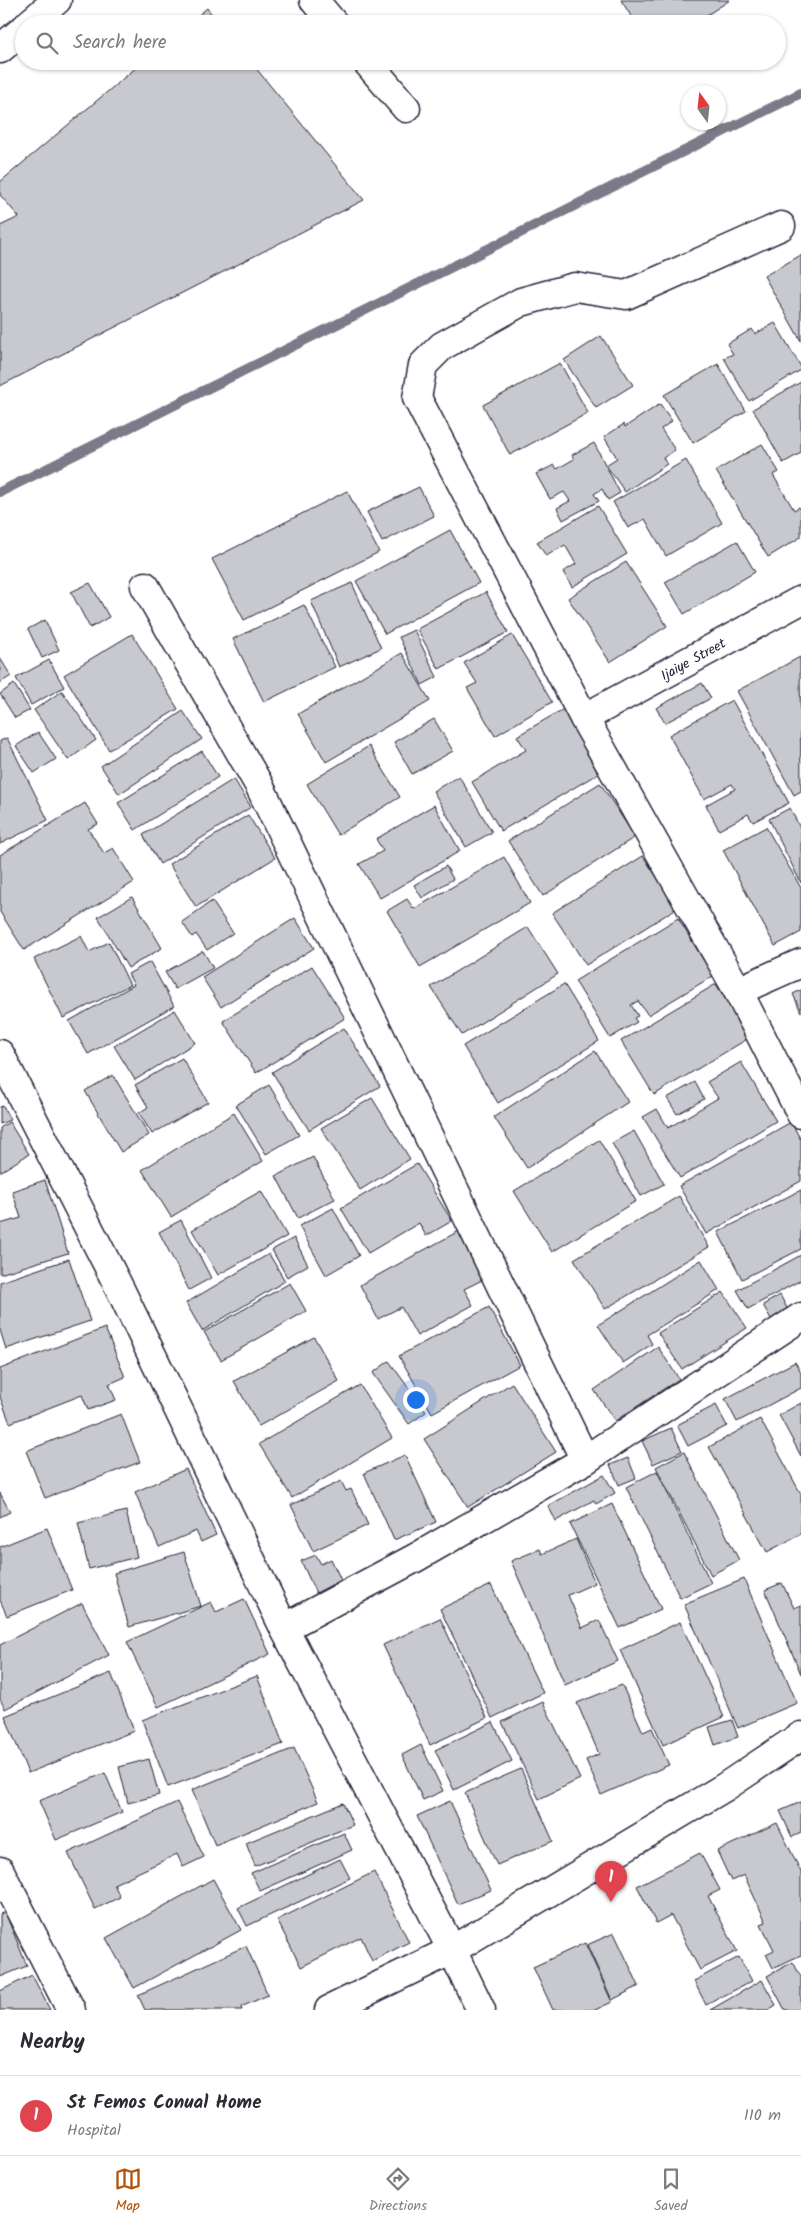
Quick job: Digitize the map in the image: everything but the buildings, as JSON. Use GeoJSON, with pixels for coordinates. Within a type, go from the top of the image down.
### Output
{"type":"FeatureCollection","features":[{"type":"Feature","properties":{"kind":"street"},"geometry":{"type":"LineString","coordinates":[[40,15],[57,0]]}},
{"type":"Feature","properties":{"kind":"street"},"geometry":{"type":"LineString","coordinates":[[314,0],[326,15]]}},
{"type":"Feature","properties":{"kind":"street"},"geometry":{"type":"LineString","coordinates":[[0,49],[15,36]]}},
{"type":"Feature","properties":{"kind":"street"},"geometry":{"type":"LineString","coordinates":[[374,70],[406,108]]}},
{"type":"Feature","properties":{"kind":"street"},"geometry":{"type":"LineString","coordinates":[[781,226],[626,295],[575,287],[521,302],[442,346],[423,366],[417,398],[584,718],[738,991],[801,1114]]}},
{"type":"Feature","properties":{"kind":"street"},"geometry":{"type":"LineString","coordinates":[[145,586],[260,785],[585,1460]]}},
{"type":"Feature","properties":{"kind":"street","name":"Ijaiye Street"},"geometry":{"type":"LineString","coordinates":[[584,718],[801,600]]}},
{"type":"Feature","properties":{"kind":"street"},"geometry":{"type":"LineString","coordinates":[[738,991],[801,963]]}},
{"type":"Feature","properties":{"kind":"street"},"geometry":{"type":"LineString","coordinates":[[0,1054],[121,1291],[284,1628],[452,1950],[481,2010]]}},
{"type":"Feature","properties":{"kind":"street"},"geometry":{"type":"LineString","coordinates":[[284,1628],[417,1557],[585,1460],[801,1317]]}},
{"type":"Feature","properties":{"kind":"street"},"geometry":{"type":"LineString","coordinates":[[329,2010],[452,1950],[725,1787],[801,1736]]}},
{"type":"Feature","properties":{"kind":"street"},"geometry":{"type":"LineString","coordinates":[[0,1871],[71,2010]]}},
{"type":"Feature","properties":{"kind":"waterway"},"geometry":{"type":"LineString","coordinates":[[0,492],[801,93]]}},
{"type":"Feature","properties":{"kind":"place","name":"St Femos Conual Home"},"geometry":{"type":"Point","coordinates":[611,1902]}}]}
